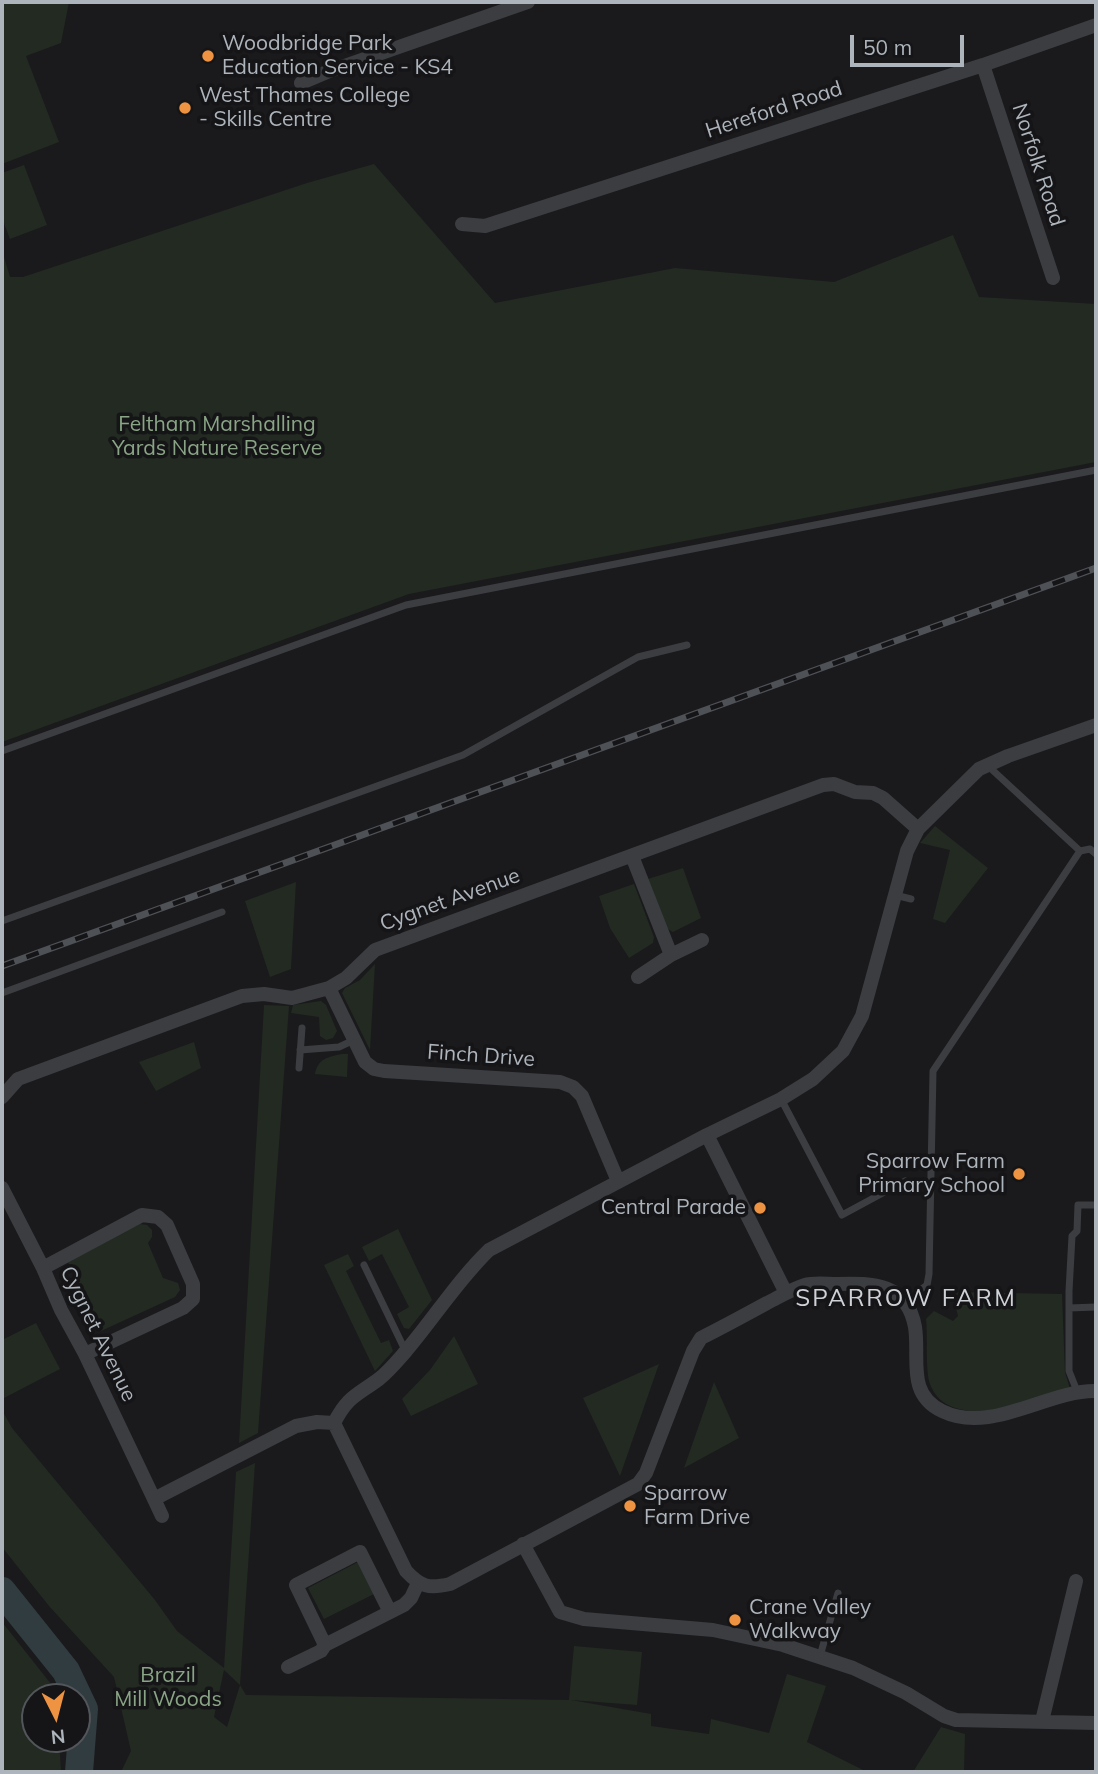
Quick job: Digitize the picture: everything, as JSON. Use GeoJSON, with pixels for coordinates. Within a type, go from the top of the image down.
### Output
{"type":"FeatureCollection","features":[{"type":"Feature","properties":{"kind":"street"},"geometry":{"type":"LineString","coordinates":[[301,83],[528,2]]}},
{"type":"Feature","properties":{"kind":"street","name":"Hereford Road"},"geometry":{"type":"LineString","coordinates":[[462,224],[485,226],[983,65],[1096,25]]}},
{"type":"Feature","properties":{"kind":"street","name":"Norfolk Road"},"geometry":{"type":"LineString","coordinates":[[983,65],[1053,278]]}},
{"type":"Feature","properties":{"kind":"street"},"geometry":{"type":"LineString","coordinates":[[334,1423],[353,1395],[381,1378],[406,1351],[489,1250],[781,1099],[813,1079],[843,1051],[862,1017],[907,851],[918,830],[970,776],[987,765],[1096,725]]}},
{"type":"Feature","properties":{"kind":"street","name":"Cygnet Avenue"},"geometry":{"type":"LineString","coordinates":[[2,1097],[18,1079],[242,996],[264,994],[292,998],[329,988],[346,978],[375,950],[823,785],[834,784],[855,792],[873,793],[883,797],[918,830]]}},
{"type":"Feature","properties":{"kind":"street"},"geometry":{"type":"LineString","coordinates":[[632,856],[671,955]]}},
{"type":"Feature","properties":{"kind":"street"},"geometry":{"type":"LineString","coordinates":[[638,977],[671,955],[702,940]]}},
{"type":"Feature","properties":{"kind":"street","name":"Finch Drive"},"geometry":{"type":"LineString","coordinates":[[329,988],[365,1062],[374,1069],[560,1082],[573,1087],[582,1097],[618,1181]]}},
{"type":"Feature","properties":{"kind":"street"},"geometry":{"type":"LineString","coordinates":[[707,1135],[786,1293]]}},
{"type":"Feature","properties":{"kind":"street","name":"Cygnet Avenue"},"geometry":{"type":"LineString","coordinates":[[2,1188],[162,1516]]}},
{"type":"Feature","properties":{"kind":"street"},"geometry":{"type":"LineString","coordinates":[[43,1268],[142,1215],[158,1217],[167,1225],[194,1284],[193,1299],[183,1308],[85,1354]]}},
{"type":"Feature","properties":{"kind":"street"},"geometry":{"type":"LineString","coordinates":[[334,1423],[406,1571],[418,1583],[435,1587],[450,1584],[638,1483],[646,1473],[692,1351],[701,1338],[807,1284],[871,1283],[891,1290],[906,1301],[915,1325],[916,1376],[919,1390],[928,1402],[943,1412],[966,1417],[996,1416],[1077,1391],[1096,1391]]}},
{"type":"Feature","properties":{"kind":"street"},"geometry":{"type":"LineString","coordinates":[[154,1499],[296,1426],[317,1422],[334,1423]]}},
{"type":"Feature","properties":{"kind":"street"},"geometry":{"type":"LineString","coordinates":[[523,1544],[560,1612],[584,1619],[713,1630],[783,1645],[853,1668],[956,1720],[1096,1723]]}},
{"type":"Feature","properties":{"kind":"street"},"geometry":{"type":"LineString","coordinates":[[325,1645],[296,1585],[360,1552],[390,1612]]}},
{"type":"Feature","properties":{"kind":"street"},"geometry":{"type":"LineString","coordinates":[[1042,1721],[1076,1581]]}},
{"type":"Feature","properties":{"kind":"street"},"geometry":{"type":"LineString","coordinates":[[288,1667],[404,1605],[411,1598],[418,1583]]}},
{"type":"Feature","properties":{"kind":"lane"},"geometry":{"type":"LineString","coordinates":[[2,751],[406,605],[1096,470]]}},
{"type":"Feature","properties":{"kind":"lane"},"geometry":{"type":"LineString","coordinates":[[2,922],[463,755],[638,657],[687,645]]}},
{"type":"Feature","properties":{"kind":"lane"},"geometry":{"type":"LineString","coordinates":[[987,765],[1080,851]]}},
{"type":"Feature","properties":{"kind":"lane"},"geometry":{"type":"LineString","coordinates":[[906,1301],[927,1285],[929,1274],[933,1071],[1080,851],[1090,849],[1096,854]]}},
{"type":"Feature","properties":{"kind":"lane"},"geometry":{"type":"LineString","coordinates":[[895,895],[911,899]]}},
{"type":"Feature","properties":{"kind":"lane"},"geometry":{"type":"LineString","coordinates":[[2,993],[222,912]]}},
{"type":"Feature","properties":{"kind":"lane"},"geometry":{"type":"LineString","coordinates":[[299,1068],[302,1028]]}},
{"type":"Feature","properties":{"kind":"lane"},"geometry":{"type":"LineString","coordinates":[[300,1050],[339,1047],[354,1041]]}},
{"type":"Feature","properties":{"kind":"lane"},"geometry":{"type":"LineString","coordinates":[[781,1099],[842,1215],[905,1181]]}},
{"type":"Feature","properties":{"kind":"lane"},"geometry":{"type":"LineString","coordinates":[[1077,1391],[1069,1371],[1072,1236],[1077,1231],[1078,1205],[1096,1205]]}},
{"type":"Feature","properties":{"kind":"lane"},"geometry":{"type":"LineString","coordinates":[[364,1265],[406,1351]]}},
{"type":"Feature","properties":{"kind":"lane"},"geometry":{"type":"LineString","coordinates":[[1069,1308],[1096,1307]]}},
{"type":"Feature","properties":{"kind":"lane"},"geometry":{"type":"LineString","coordinates":[[820,1657],[838,1593]]}},
{"type":"Feature","properties":{"kind":"green space"},"geometry":{"type":"Polygon","coordinates":[[[2,2],[69,2],[61,43],[26,56],[59,142],[2,164],[2,2]]]}},
{"type":"Feature","properties":{"kind":"green space","name":"Feltham Marshalling Yards Nature Reserve"},"geometry":{"type":"Polygon","coordinates":[[[374,164],[495,303],[675,268],[834,282],[953,235],[979,297],[1096,304],[1096,462],[409,594],[2,742],[2,250],[10,277],[23,277],[307,183],[374,164]]]}},
{"type":"Feature","properties":{"kind":"green space"},"geometry":{"type":"Polygon","coordinates":[[[24,165],[47,225],[10,239],[2,218],[2,173],[24,165]]]}},
{"type":"Feature","properties":{"kind":"green space"},"geometry":{"type":"Polygon","coordinates":[[[935,826],[988,868],[945,923],[933,919],[950,850],[920,843],[935,826]]]}},
{"type":"Feature","properties":{"kind":"green space"},"geometry":{"type":"Polygon","coordinates":[[[683,868],[701,918],[673,932],[666,928],[648,879],[683,868]]]}},
{"type":"Feature","properties":{"kind":"green space"},"geometry":{"type":"Polygon","coordinates":[[[296,882],[291,969],[270,977],[245,901],[296,882]]]}},
{"type":"Feature","properties":{"kind":"green space"},"geometry":{"type":"Polygon","coordinates":[[[634,884],[654,937],[653,943],[629,958],[610,928],[599,896],[634,884]]]}},
{"type":"Feature","properties":{"kind":"green space"},"geometry":{"type":"Polygon","coordinates":[[[375,964],[370,1050],[342,993],[345,988],[360,980],[375,964]]]}},
{"type":"Feature","properties":{"kind":"green space"},"geometry":{"type":"Polygon","coordinates":[[[321,1001],[326,1005],[337,1031],[333,1038],[326,1040],[320,1036],[319,1017],[291,1013],[293,1005],[321,1001]]]}},
{"type":"Feature","properties":{"kind":"green space"},"geometry":{"type":"Polygon","coordinates":[[[264,1005],[289,1006],[258,1433],[239,1443],[264,1005]]]}},
{"type":"Feature","properties":{"kind":"green space"},"geometry":{"type":"Polygon","coordinates":[[[194,1042],[201,1068],[156,1091],[139,1062],[194,1042]]]}},
{"type":"Feature","properties":{"kind":"green space"},"geometry":{"type":"Polygon","coordinates":[[[348,1054],[347,1077],[315,1074],[318,1065],[324,1060],[348,1054]]]}},
{"type":"Feature","properties":{"kind":"green space"},"geometry":{"type":"Polygon","coordinates":[[[140,1224],[147,1225],[152,1230],[148,1243],[163,1278],[178,1283],[180,1290],[175,1297],[101,1331],[67,1260],[140,1224]]]}},
{"type":"Feature","properties":{"kind":"green space"},"geometry":{"type":"Polygon","coordinates":[[[398,1229],[432,1300],[409,1329],[404,1328],[397,1314],[409,1307],[382,1254],[369,1261],[362,1247],[398,1229]]]}},
{"type":"Feature","properties":{"kind":"green space"},"geometry":{"type":"Polygon","coordinates":[[[348,1254],[354,1266],[346,1271],[381,1343],[389,1340],[393,1351],[375,1371],[324,1265],[348,1254]]]}},
{"type":"Feature","properties":{"kind":"green space"},"geometry":{"type":"Polygon","coordinates":[[[952,1292],[1062,1294],[1065,1372],[1070,1389],[994,1410],[955,1408],[940,1399],[928,1378],[926,1319],[934,1311],[953,1321],[958,1316],[952,1292]]]}},
{"type":"Feature","properties":{"kind":"green space"},"geometry":{"type":"Polygon","coordinates":[[[36,1323],[60,1369],[2,1399],[2,1340],[36,1323]]]}},
{"type":"Feature","properties":{"kind":"green space"},"geometry":{"type":"Polygon","coordinates":[[[454,1336],[478,1384],[411,1416],[402,1399],[430,1370],[454,1336]]]}},
{"type":"Feature","properties":{"kind":"green space"},"geometry":{"type":"Polygon","coordinates":[[[659,1364],[620,1476],[583,1398],[659,1364]]]}},
{"type":"Feature","properties":{"kind":"green space"},"geometry":{"type":"Polygon","coordinates":[[[714,1382],[739,1438],[684,1468],[714,1382]]]}},
{"type":"Feature","properties":{"kind":"green space","name":"Brazil Mill Woods"},"geometry":{"type":"Polygon","coordinates":[[[2,1410],[12,1428],[155,1600],[177,1631],[224,1668],[236,1472],[255,1463],[240,1685],[246,1695],[569,1700],[574,1646],[642,1652],[637,1705],[571,1700],[651,1714],[651,1726],[709,1734],[711,1719],[769,1733],[787,1674],[826,1686],[807,1742],[867,1772],[121,1772],[131,1751],[114,1677],[49,1606],[2,1547],[2,1410]],[[224,1670],[214,1717],[227,1727],[240,1685],[224,1670]]]}},
{"type":"Feature","properties":{"kind":"green space"},"geometry":{"type":"Polygon","coordinates":[[[358,1562],[374,1594],[324,1619],[308,1588],[358,1562]]]}},
{"type":"Feature","properties":{"kind":"green space"},"geometry":{"type":"Polygon","coordinates":[[[2,1622],[50,1683],[21,1683],[21,1753],[60,1753],[61,1772],[2,1772],[2,1622]]]}},
{"type":"Feature","properties":{"kind":"green space"},"geometry":{"type":"Polygon","coordinates":[[[941,1727],[965,1734],[964,1772],[913,1772],[941,1727]]]}},
{"type":"Feature","properties":{"kind":"waterway"},"geometry":{"type":"LineString","coordinates":[[2,1591],[66,1671],[84,1709],[79,1772]]}},
{"type":"Feature","properties":{"kind":"railway"},"geometry":{"type":"LineString","coordinates":[[2,966],[1096,568]]}},
{"type":"Feature","properties":{"kind":"place","name":"Woodbridge Park Education Service - KS4"},"geometry":{"type":"Point","coordinates":[208,56]}},
{"type":"Feature","properties":{"kind":"place","name":"West Thames College - Skills Centre"},"geometry":{"type":"Point","coordinates":[185,108]}},
{"type":"Feature","properties":{"kind":"place","name":"Sparrow Farm Primary School"},"geometry":{"type":"Point","coordinates":[1019,1174]}},
{"type":"Feature","properties":{"kind":"place","name":"Central Parade"},"geometry":{"type":"Point","coordinates":[760,1208]}},
{"type":"Feature","properties":{"kind":"place","name":"Sparrow Farm Drive"},"geometry":{"type":"Point","coordinates":[630,1506]}},
{"type":"Feature","properties":{"kind":"place","name":"Crane Valley Walkway"},"geometry":{"type":"Point","coordinates":[735,1620]}},
{"type":"Feature","properties":{"kind":"district","name":"SPARROW FARM"},"geometry":{"type":"Point","coordinates":[906,1299]}}]}
